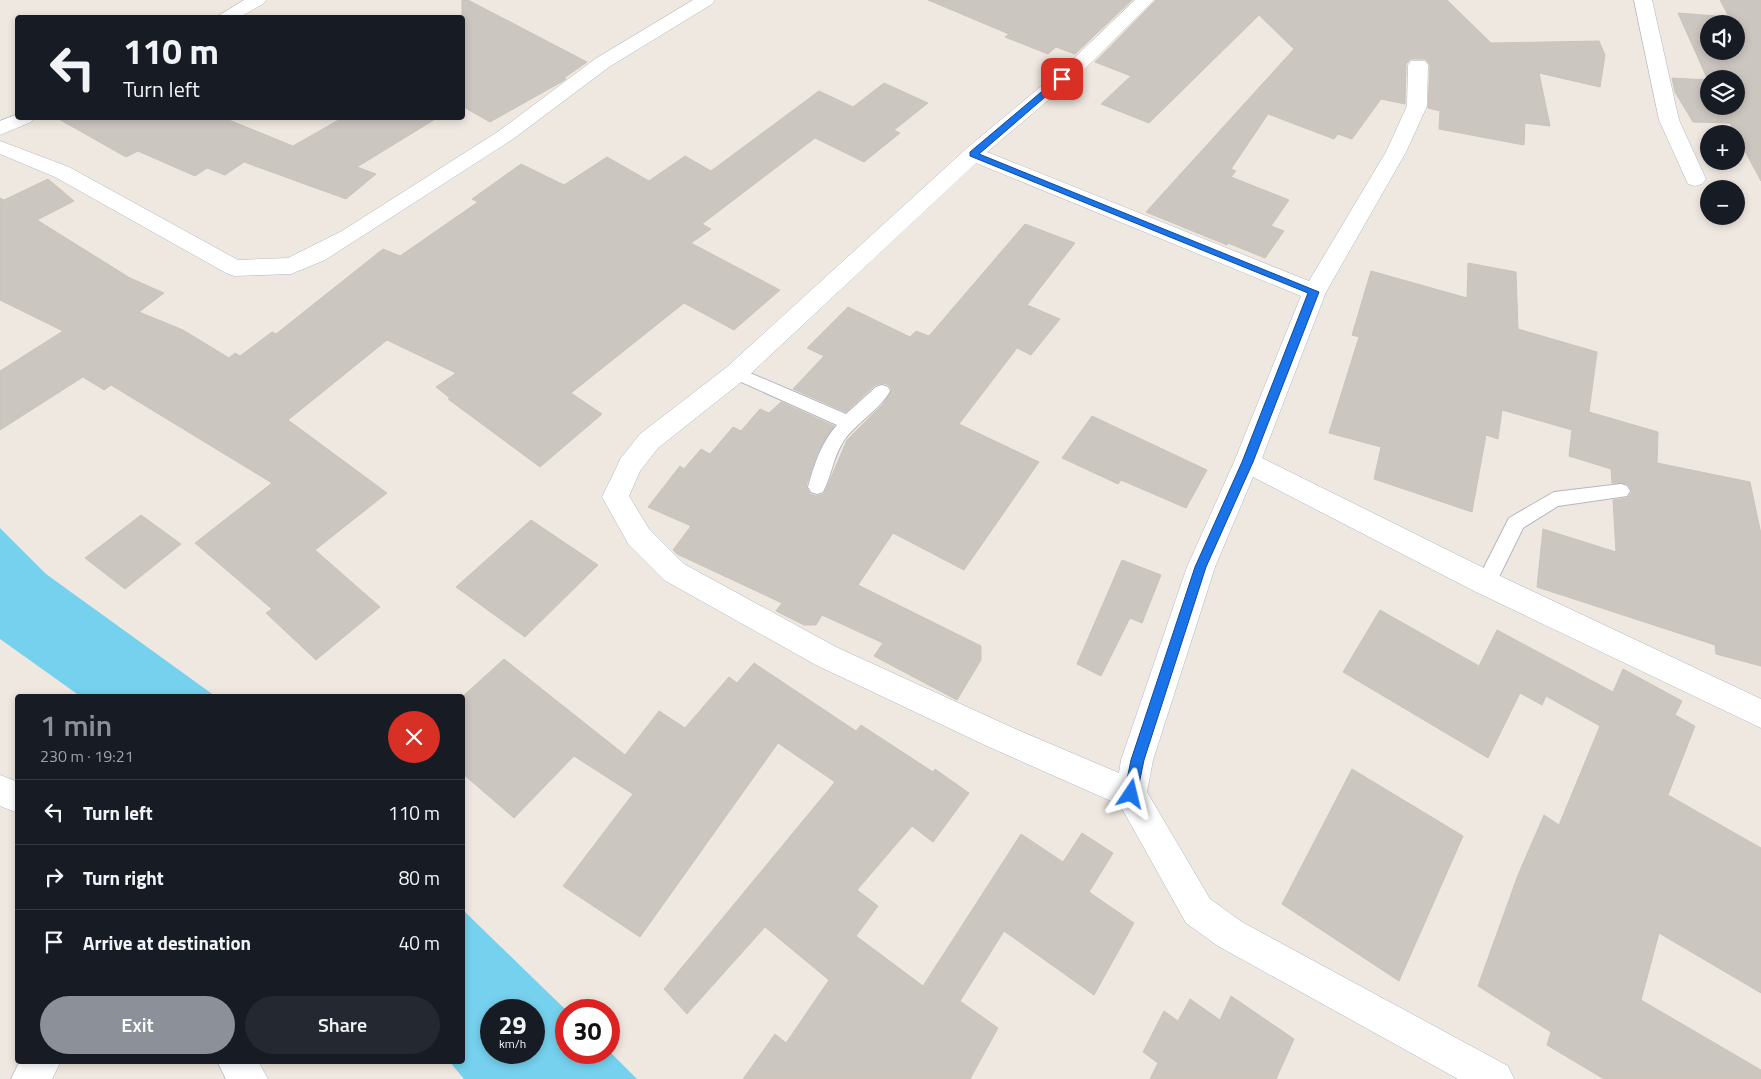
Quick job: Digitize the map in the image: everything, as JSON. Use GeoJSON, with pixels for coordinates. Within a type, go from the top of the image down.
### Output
{"type":"FeatureCollection","features":[{"type":"Feature","properties":{"kind":"street"},"geometry":{"type":"LineString","coordinates":[[230,15],[257,0]]}},
{"type":"Feature","properties":{"kind":"street"},"geometry":{"type":"LineString","coordinates":[[0,147],[62,172],[234,268],[291,266],[317,255],[367,225],[506,135],[602,63],[706,0]]}},
{"type":"Feature","properties":{"kind":"street"},"geometry":{"type":"LineString","coordinates":[[1145,0],[1077,66],[973,154],[736,373],[649,441],[630,465],[614,497],[639,537],[674,572],[826,656],[1000,737],[1131,794],[1198,911],[1230,934],[1495,1079]]}},
{"type":"Feature","properties":{"kind":"street"},"geometry":{"type":"LineString","coordinates":[[1643,0],[1670,120],[1695,179]]}},
{"type":"Feature","properties":{"kind":"street"},"geometry":{"type":"LineString","coordinates":[[1131,794],[1137,760],[1200,567],[1247,462],[1314,292],[1403,136],[1417,106],[1418,66]]}},
{"type":"Feature","properties":{"kind":"street"},"geometry":{"type":"LineString","coordinates":[[0,129],[20,120]]}},
{"type":"Feature","properties":{"kind":"street"},"geometry":{"type":"LineString","coordinates":[[973,154],[1314,292]]}},
{"type":"Feature","properties":{"kind":"street"},"geometry":{"type":"LineString","coordinates":[[1247,462],[1486,584],[1761,714]]}},
{"type":"Feature","properties":{"kind":"street"},"geometry":{"type":"LineString","coordinates":[[0,790],[15,797]]}},
{"type":"Feature","properties":{"kind":"street"},"geometry":{"type":"LineString","coordinates":[[30,1079],[42,1064]]}},
{"type":"Feature","properties":{"kind":"street"},"geometry":{"type":"LineString","coordinates":[[238,1064],[249,1079]]}},
{"type":"Feature","properties":{"kind":"lane"},"geometry":{"type":"LineString","coordinates":[[736,373],[846,422]]}},
{"type":"Feature","properties":{"kind":"lane"},"geometry":{"type":"LineString","coordinates":[[817,487],[821,467],[846,422],[882,391]]}},
{"type":"Feature","properties":{"kind":"lane"},"geometry":{"type":"LineString","coordinates":[[1486,584],[1516,523],[1554,499],[1621,491]]}},
{"type":"Feature","properties":{"kind":"water"},"geometry":{"type":"Polygon","coordinates":[[[0,528],[46,574],[212,694],[77,694],[0,639],[0,528]]]}},
{"type":"Feature","properties":{"kind":"water"},"geometry":{"type":"Polygon","coordinates":[[[465,912],[555,999],[555,1064],[620,1064],[620,1062],[637,1079],[464,1079],[452,1064],[465,1064],[465,912]]]}},
{"type":"Feature","properties":{"kind":"building"},"geometry":{"type":"Polygon","coordinates":[[[462,0],[468,0],[587,62],[564,78],[566,79],[563,81],[490,122],[465,108],[465,15],[462,15],[462,0]]]}},
{"type":"Feature","properties":{"kind":"building"},"geometry":{"type":"Polygon","coordinates":[[[928,0],[1132,0],[1075,54],[1056,47],[1048,54],[1005,37],[1009,34],[928,0]]]}},
{"type":"Feature","properties":{"kind":"building"},"geometry":{"type":"Polygon","coordinates":[[[1156,0],[1447,0],[1491,43],[1599,41],[1605,55],[1600,87],[1539,73],[1550,126],[1525,123],[1524,145],[1439,129],[1440,111],[1428,108],[1430,65],[1425,59],[1411,59],[1406,64],[1405,104],[1381,99],[1352,139],[1338,134],[1334,139],[1268,114],[1231,169],[1236,171],[1231,177],[1289,200],[1271,226],[1284,231],[1265,258],[1228,243],[1227,245],[1146,212],[1294,49],[1259,15],[1149,123],[1101,104],[1131,76],[1095,62],[1156,0]]]}},
{"type":"Feature","properties":{"kind":"building"},"geometry":{"type":"Polygon","coordinates":[[[1720,0],[1761,0],[1761,181],[1745,151],[1745,125],[1693,122],[1675,92],[1672,78],[1700,80],[1700,115],[1745,115],[1745,70],[1704,70],[1678,13],[1704,15],[1700,15],[1700,60],[1745,60],[1745,15],[1728,15],[1720,0]]]}},
{"type":"Feature","properties":{"kind":"building"},"geometry":{"type":"Polygon","coordinates":[[[884,83],[928,103],[894,130],[900,133],[864,162],[815,138],[702,224],[711,229],[691,243],[780,290],[734,330],[684,303],[571,393],[602,414],[540,467],[448,399],[450,398],[436,387],[456,373],[387,340],[288,420],[387,493],[315,550],[380,607],[316,660],[266,613],[272,609],[195,543],[272,483],[111,385],[104,390],[83,377],[0,430],[0,371],[63,331],[0,300],[0,198],[4,200],[48,179],[74,201],[37,220],[130,278],[164,293],[139,312],[183,330],[229,358],[235,353],[240,356],[272,332],[276,334],[383,249],[400,256],[478,202],[472,199],[521,164],[564,185],[607,157],[649,181],[685,156],[711,171],[819,91],[853,107],[884,83]]]}},
{"type":"Feature","properties":{"kind":"building"},"geometry":{"type":"Polygon","coordinates":[[[61,120],[229,120],[293,146],[338,120],[434,120],[357,167],[376,174],[346,199],[244,162],[225,175],[207,168],[195,176],[138,151],[126,157],[61,120]]]}},
{"type":"Feature","properties":{"kind":"building"},"geometry":{"type":"Polygon","coordinates":[[[1025,224],[1075,243],[1027,305],[1060,319],[1031,355],[1017,348],[959,424],[1039,462],[964,570],[893,533],[858,585],[981,646],[981,660],[957,700],[874,656],[883,643],[822,615],[816,625],[804,625],[776,611],[782,603],[677,554],[673,550],[691,526],[648,507],[680,466],[684,469],[701,449],[710,454],[733,427],[741,431],[760,409],[769,413],[781,402],[834,426],[817,454],[806,486],[810,494],[816,496],[824,494],[847,440],[882,405],[892,390],[889,385],[883,383],[875,385],[846,412],[793,389],[824,356],[807,348],[848,307],[910,337],[916,331],[929,336],[1025,224]]]}},
{"type":"Feature","properties":{"kind":"building"},"geometry":{"type":"Polygon","coordinates":[[[1468,263],[1516,272],[1518,329],[1597,352],[1589,412],[1658,432],[1657,463],[1750,482],[1761,534],[1761,666],[1716,654],[1715,645],[1537,587],[1543,529],[1616,552],[1613,500],[1627,498],[1632,492],[1628,484],[1612,483],[1611,469],[1569,456],[1572,430],[1502,410],[1498,439],[1486,435],[1472,512],[1374,479],[1381,447],[1329,433],[1359,337],[1352,335],[1371,271],[1467,298],[1468,263]]]}},
{"type":"Feature","properties":{"kind":"building"},"geometry":{"type":"Polygon","coordinates":[[[1092,416],[1207,470],[1186,508],[1121,480],[1118,484],[1062,458],[1092,416]]]}},
{"type":"Feature","properties":{"kind":"building"},"geometry":{"type":"Polygon","coordinates":[[[141,515],[181,544],[125,589],[85,558],[141,515]]]}},
{"type":"Feature","properties":{"kind":"building"},"geometry":{"type":"Polygon","coordinates":[[[531,520],[598,565],[525,637],[456,587],[531,520]]]}},
{"type":"Feature","properties":{"kind":"building"},"geometry":{"type":"Polygon","coordinates":[[[1122,560],[1161,575],[1142,623],[1130,618],[1101,676],[1077,664],[1122,560]]]}},
{"type":"Feature","properties":{"kind":"building"},"geometry":{"type":"Polygon","coordinates":[[[1380,610],[1479,666],[1497,630],[1613,692],[1623,669],[1682,701],[1675,715],[1695,726],[1668,795],[1761,848],[1761,993],[1659,933],[1641,1000],[1761,1070],[1761,1079],[1604,1079],[1547,1045],[1551,1032],[1478,986],[1518,875],[1544,815],[1559,825],[1600,726],[1546,696],[1542,705],[1520,693],[1488,758],[1343,672],[1380,610]]]}},
{"type":"Feature","properties":{"kind":"building"},"geometry":{"type":"Polygon","coordinates":[[[504,659],[625,755],[659,711],[685,728],[729,677],[737,683],[754,663],[856,731],[861,725],[933,772],[935,769],[969,793],[933,842],[912,826],[857,890],[878,906],[856,936],[923,986],[1021,834],[1063,862],[1082,833],[1113,853],[1089,892],[1134,923],[1094,995],[1004,931],[960,1001],[998,1028],[970,1079],[743,1079],[775,1034],[786,1043],[829,980],[765,927],[687,1014],[664,989],[835,782],[778,743],[640,937],[563,886],[633,794],[574,756],[514,818],[465,776],[465,694],[504,659]]]}},
{"type":"Feature","properties":{"kind":"building"},"geometry":{"type":"Polygon","coordinates":[[[1352,769],[1463,836],[1399,981],[1282,904],[1352,769]]]}},
{"type":"Feature","properties":{"kind":"building"},"geometry":{"type":"Polygon","coordinates":[[[1231,996],[1294,1039],[1276,1079],[1150,1079],[1158,1063],[1143,1052],[1164,1011],[1178,1021],[1190,999],[1220,1020],[1231,996]]]}},
{"type":"Feature","properties":{"kind":"route"},"geometry":{"type":"LineString","coordinates":[[1062,79],[973,154],[1314,292],[1247,462],[1200,567],[1137,760],[1131,794]]}}]}
